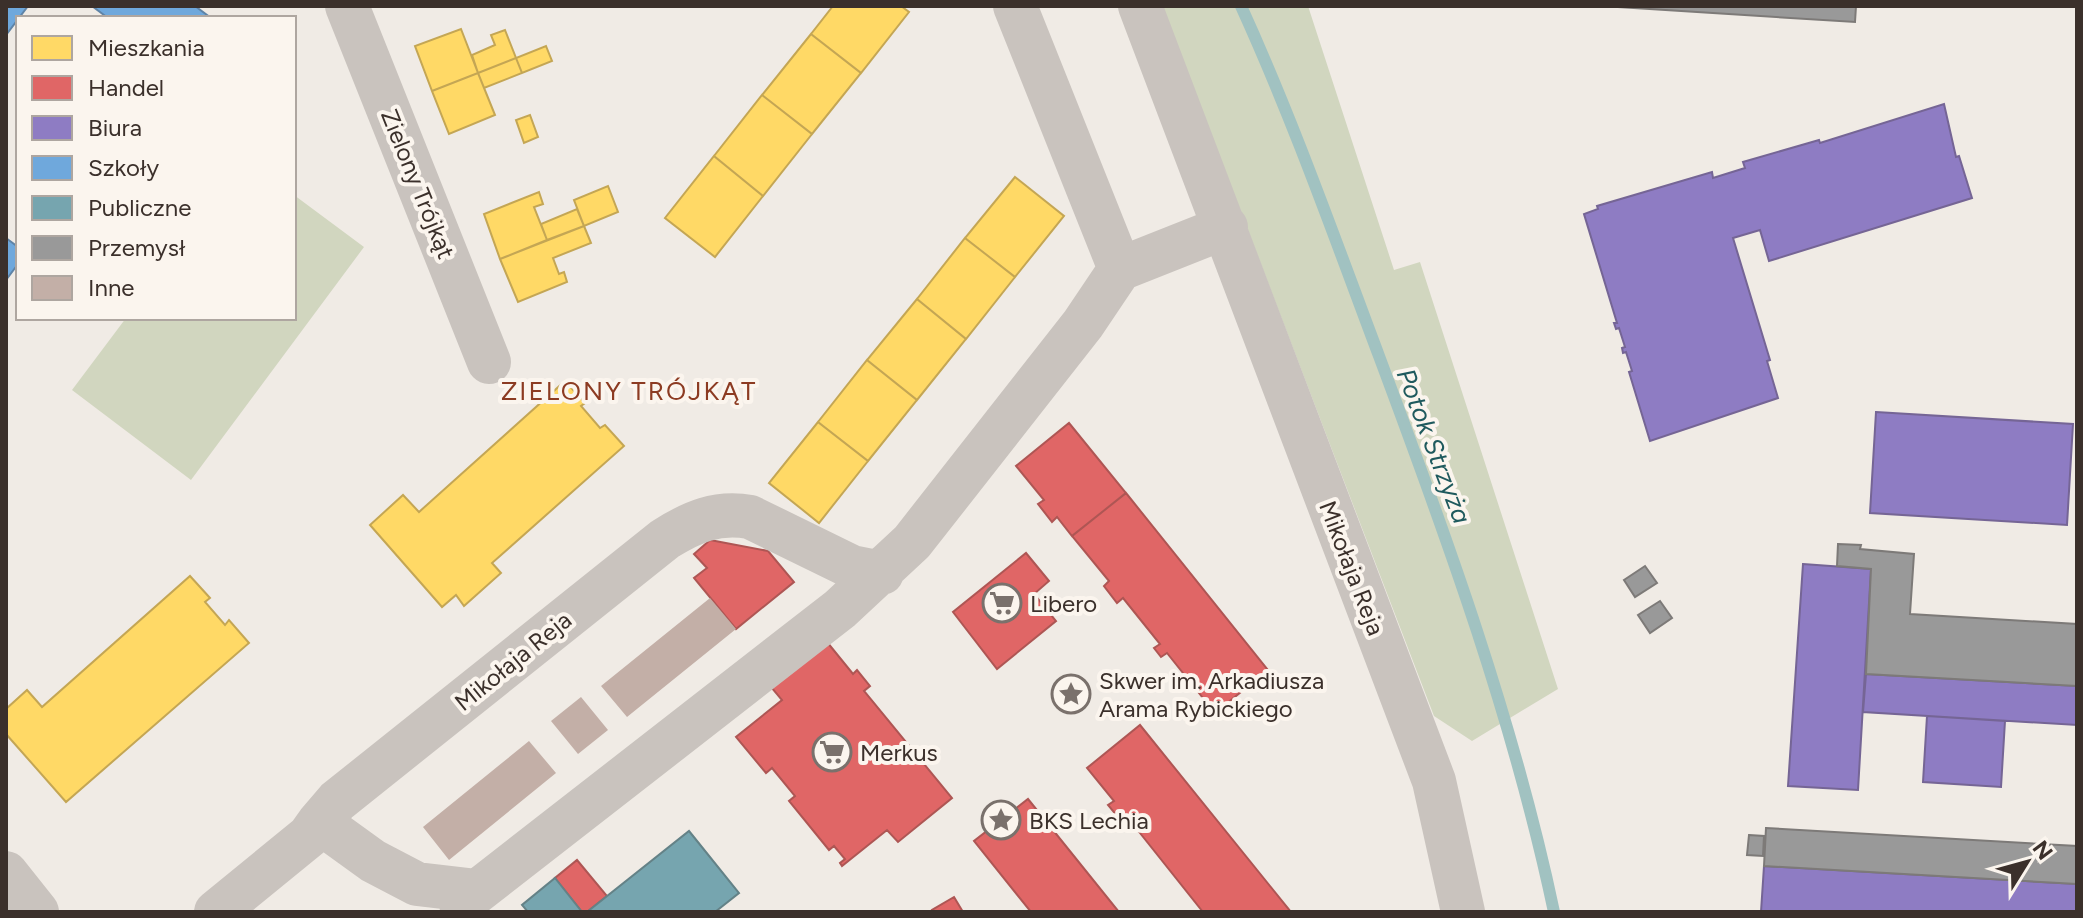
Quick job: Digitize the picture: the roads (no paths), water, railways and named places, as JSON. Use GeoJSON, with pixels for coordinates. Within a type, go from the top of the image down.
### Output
{"type":"FeatureCollection","features":[{"type":"Feature","properties":{"kind":"street","name":"Zielony Trójkąt"},"geometry":{"type":"LineString","coordinates":[[347,6],[489,362]]}},
{"type":"Feature","properties":{"kind":"street"},"geometry":{"type":"LineString","coordinates":[[1015,6],[1120,269]]}},
{"type":"Feature","properties":{"kind":"street","name":"Mikołaja Reja"},"geometry":{"type":"LineString","coordinates":[[1140,6],[1434,781],[1463,912]]}},
{"type":"Feature","properties":{"kind":"street"},"geometry":{"type":"LineString","coordinates":[[319,822],[373,861],[417,884],[469,898],[882,573],[912,542],[1083,324],[1120,269],[1226,227]]}},
{"type":"Feature","properties":{"kind":"street","name":"Mikołaja Reja"},"geometry":{"type":"LineString","coordinates":[[216,912],[309,836],[349,791],[665,539],[685,527],[712,516],[734,514],[750,517],[852,567],[882,573]]}},
{"type":"Feature","properties":{"kind":"street"},"geometry":{"type":"LineString","coordinates":[[6,873],[37,912]]}},
{"type":"Feature","properties":{"kind":"waterway","name":"Potok Strzyża"},"geometry":{"type":"LineString","coordinates":[[1241,6],[1313,180],[1454,562],[1499,701],[1538,841],[1554,912]]}},
{"type":"Feature","properties":{"kind":"place","name":"Libero"},"geometry":{"type":"Point","coordinates":[1002,603]}},
{"type":"Feature","properties":{"kind":"place","name":"Skwer im. Arkadiusza Arama Rybickiego"},"geometry":{"type":"Point","coordinates":[1071,694]}},
{"type":"Feature","properties":{"kind":"place","name":"Merkus"},"geometry":{"type":"Point","coordinates":[832,752]}},
{"type":"Feature","properties":{"kind":"place","name":"BKS Lechia"},"geometry":{"type":"Point","coordinates":[1001,820]}},
{"type":"Feature","properties":{"kind":"district","name":"ZIELONY TRÓJKĄT"},"geometry":{"type":"Point","coordinates":[629,391]}}]}
